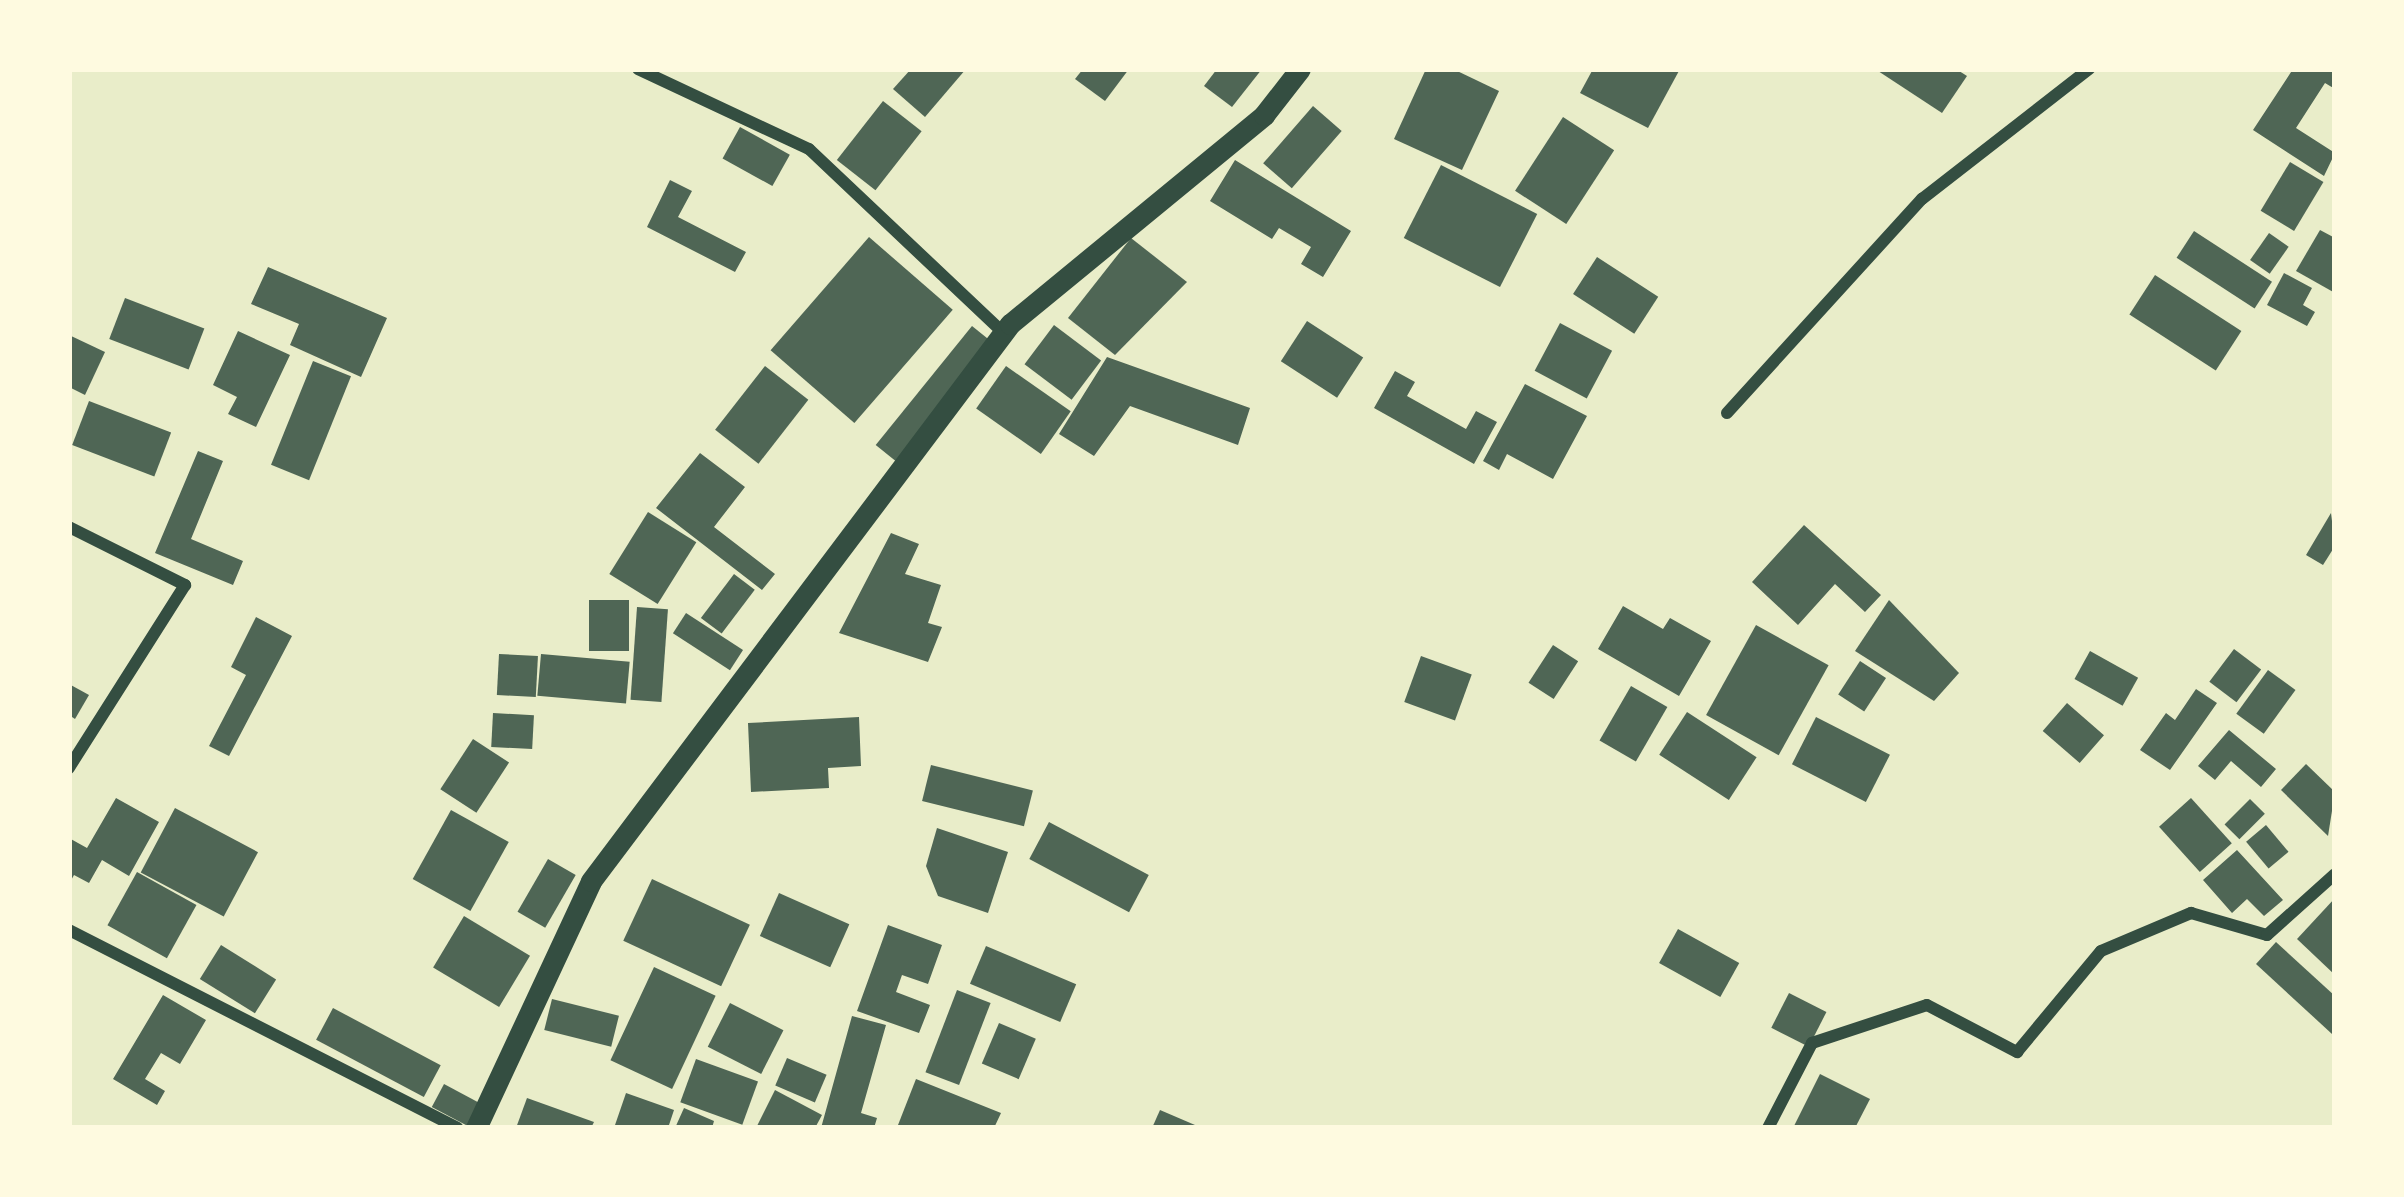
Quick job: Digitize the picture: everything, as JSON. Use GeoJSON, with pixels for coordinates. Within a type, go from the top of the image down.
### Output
{"type":"FeatureCollection","features":[{"type":"Feature","properties":{"kind":"street"},"geometry":{"type":"LineString","coordinates":[[638,69],[809,148],[1008,336]]}},
{"type":"Feature","properties":{"kind":"street"},"geometry":{"type":"LineString","coordinates":[[476,1128],[591,881],[1008,336],[1010,324],[1264,115],[1300,69]]}},
{"type":"Feature","properties":{"kind":"street"},"geometry":{"type":"LineString","coordinates":[[1727,412],[1922,199],[2089,69]]}},
{"type":"Feature","properties":{"kind":"street"},"geometry":{"type":"LineString","coordinates":[[69,527],[184,585],[69,768]]}},
{"type":"Feature","properties":{"kind":"street"},"geometry":{"type":"LineString","coordinates":[[1768,1128],[1812,1043],[1927,1005],[2018,1052],[2101,951],[2191,913],[2267,935],[2335,874]]}},
{"type":"Feature","properties":{"kind":"street"},"geometry":{"type":"LineString","coordinates":[[69,930],[458,1128]]}},
{"type":"Feature","properties":{"kind":"building"},"geometry":{"type":"Polygon","coordinates":[[[911,69],[966,69],[925,117],[893,89],[911,69]]]}},
{"type":"Feature","properties":{"kind":"building"},"geometry":{"type":"Polygon","coordinates":[[[1083,69],[1129,69],[1105,101],[1075,79],[1083,69]]]}},
{"type":"Feature","properties":{"kind":"building"},"geometry":{"type":"Polygon","coordinates":[[[1217,69],[1262,69],[1232,107],[1204,86],[1217,69]]]}},
{"type":"Feature","properties":{"kind":"building"},"geometry":{"type":"Polygon","coordinates":[[[1426,69],[1453,69],[1499,91],[1462,170],[1394,139],[1426,69]]]}},
{"type":"Feature","properties":{"kind":"building"},"geometry":{"type":"Polygon","coordinates":[[[1593,69],[1680,69],[1648,128],[1580,93],[1593,69]]]}},
{"type":"Feature","properties":{"kind":"building"},"geometry":{"type":"Polygon","coordinates":[[[1875,69],[1956,69],[1967,76],[1942,113],[1875,69]]]}},
{"type":"Feature","properties":{"kind":"building"},"geometry":{"type":"Polygon","coordinates":[[[2293,69],[2335,69],[2335,89],[2325,83],[2296,128],[2335,153],[2324,176],[2253,130],[2293,69]]]}},
{"type":"Feature","properties":{"kind":"building"},"geometry":{"type":"Polygon","coordinates":[[[883,101],[922,131],[875,190],[837,160],[883,101]]]}},
{"type":"Feature","properties":{"kind":"building"},"geometry":{"type":"Polygon","coordinates":[[[1313,106],[1342,131],[1292,188],[1263,163],[1313,106]]]}},
{"type":"Feature","properties":{"kind":"building"},"geometry":{"type":"Polygon","coordinates":[[[1563,117],[1614,150],[1566,224],[1515,191],[1563,117]]]}},
{"type":"Feature","properties":{"kind":"building"},"geometry":{"type":"Polygon","coordinates":[[[740,127],[790,155],[772,186],[723,158],[740,127]]]}},
{"type":"Feature","properties":{"kind":"building"},"geometry":{"type":"Polygon","coordinates":[[[1235,160],[1351,231],[1323,277],[1301,264],[1311,247],[1279,228],[1272,239],[1210,201],[1235,160]]]}},
{"type":"Feature","properties":{"kind":"building"},"geometry":{"type":"Polygon","coordinates":[[[2290,162],[2323,182],[2294,231],[2261,211],[2290,162]]]}},
{"type":"Feature","properties":{"kind":"building"},"geometry":{"type":"Polygon","coordinates":[[[1441,165],[1537,214],[1500,287],[1404,238],[1441,165]]]}},
{"type":"Feature","properties":{"kind":"building"},"geometry":{"type":"Polygon","coordinates":[[[670,180],[692,191],[678,217],[746,252],[735,272],[647,227],[670,180]]]}},
{"type":"Feature","properties":{"kind":"building"},"geometry":{"type":"Polygon","coordinates":[[[2320,230],[2335,238],[2335,293],[2296,271],[2320,230]]]}},
{"type":"Feature","properties":{"kind":"building"},"geometry":{"type":"Polygon","coordinates":[[[2194,231],[2272,282],[2255,308],[2177,258],[2194,231]]]}},
{"type":"Feature","properties":{"kind":"building"},"geometry":{"type":"Polygon","coordinates":[[[2269,233],[2289,247],[2270,274],[2250,260],[2269,233]]]}},
{"type":"Feature","properties":{"kind":"building"},"geometry":{"type":"Polygon","coordinates":[[[869,237],[953,310],[854,423],[771,350],[869,237]]]}},
{"type":"Feature","properties":{"kind":"building"},"geometry":{"type":"Polygon","coordinates":[[[1131,238],[1187,282],[1115,355],[1068,318],[1131,238]]]}},
{"type":"Feature","properties":{"kind":"building"},"geometry":{"type":"Polygon","coordinates":[[[1597,257],[1658,297],[1634,334],[1573,294],[1597,257]]]}},
{"type":"Feature","properties":{"kind":"building"},"geometry":{"type":"Polygon","coordinates":[[[268,267],[387,318],[361,377],[290,345],[299,324],[251,304],[268,267]]]}},
{"type":"Feature","properties":{"kind":"building"},"geometry":{"type":"Polygon","coordinates":[[[2284,273],[2312,288],[2303,305],[2315,312],[2307,326],[2267,305],[2284,273]]]}},
{"type":"Feature","properties":{"kind":"building"},"geometry":{"type":"Polygon","coordinates":[[[2155,275],[2241,331],[2216,371],[2129,314],[2155,275]]]}},
{"type":"Feature","properties":{"kind":"building"},"geometry":{"type":"Polygon","coordinates":[[[125,298],[204,328],[189,370],[109,339],[125,298]]]}},
{"type":"Feature","properties":{"kind":"building"},"geometry":{"type":"Polygon","coordinates":[[[1307,321],[1363,357],[1337,398],[1281,361],[1307,321]]]}},
{"type":"Feature","properties":{"kind":"building"},"geometry":{"type":"Polygon","coordinates":[[[1560,323],[1612,351],[1587,398],[1535,371],[1560,323]]]}},
{"type":"Feature","properties":{"kind":"building"},"geometry":{"type":"Polygon","coordinates":[[[1054,325],[1101,361],[1072,400],[1025,364],[1054,325]]]}},
{"type":"Feature","properties":{"kind":"building"},"geometry":{"type":"Polygon","coordinates":[[[972,326],[994,344],[897,463],[876,445],[972,326]]]}},
{"type":"Feature","properties":{"kind":"building"},"geometry":{"type":"Polygon","coordinates":[[[238,331],[290,355],[256,427],[228,414],[237,397],[213,385],[238,331]]]}},
{"type":"Feature","properties":{"kind":"building"},"geometry":{"type":"Polygon","coordinates":[[[69,335],[105,352],[85,395],[69,387],[69,335]]]}},
{"type":"Feature","properties":{"kind":"building"},"geometry":{"type":"Polygon","coordinates":[[[1107,357],[1250,408],[1238,445],[1130,406],[1094,456],[1059,434],[1107,357]]]}},
{"type":"Feature","properties":{"kind":"building"},"geometry":{"type":"Polygon","coordinates":[[[313,361],[351,376],[309,480],[271,465],[313,361]]]}},
{"type":"Feature","properties":{"kind":"building"},"geometry":{"type":"Polygon","coordinates":[[[765,366],[808,400],[758,464],[715,430],[765,366]]]}},
{"type":"Feature","properties":{"kind":"building"},"geometry":{"type":"Polygon","coordinates":[[[1006,366],[1071,411],[1041,454],[976,409],[1006,366]]]}},
{"type":"Feature","properties":{"kind":"building"},"geometry":{"type":"Polygon","coordinates":[[[1395,371],[1415,382],[1407,396],[1466,429],[1476,411],[1497,422],[1474,464],[1374,408],[1395,371]]]}},
{"type":"Feature","properties":{"kind":"building"},"geometry":{"type":"Polygon","coordinates":[[[1525,384],[1587,416],[1553,479],[1507,454],[1499,470],[1483,461],[1525,384]]]}},
{"type":"Feature","properties":{"kind":"building"},"geometry":{"type":"Polygon","coordinates":[[[89,401],[171,433],[154,476],[72,445],[89,401]]]}},
{"type":"Feature","properties":{"kind":"building"},"geometry":{"type":"Polygon","coordinates":[[[198,451],[223,461],[191,539],[243,561],[233,585],[155,553],[198,451]]]}},
{"type":"Feature","properties":{"kind":"building"},"geometry":{"type":"Polygon","coordinates":[[[700,453],[745,487],[714,527],[775,574],[762,590],[656,508],[700,453]]]}},
{"type":"Feature","properties":{"kind":"building"},"geometry":{"type":"Polygon","coordinates":[[[648,512],[696,542],[658,604],[609,574],[648,512]]]}},
{"type":"Feature","properties":{"kind":"building"},"geometry":{"type":"Polygon","coordinates":[[[2331,513],[2335,546],[2323,565],[2306,555],[2331,513]]]}},
{"type":"Feature","properties":{"kind":"building"},"geometry":{"type":"Polygon","coordinates":[[[1804,525],[1881,595],[1865,612],[1835,584],[1798,625],[1752,582],[1804,525]]]}},
{"type":"Feature","properties":{"kind":"building"},"geometry":{"type":"Polygon","coordinates":[[[891,533],[919,544],[905,574],[941,585],[928,623],[942,627],[928,662],[839,633],[891,533]]]}},
{"type":"Feature","properties":{"kind":"building"},"geometry":{"type":"Polygon","coordinates":[[[734,574],[755,590],[722,634],[701,618],[734,574]]]}},
{"type":"Feature","properties":{"kind":"building"},"geometry":{"type":"Polygon","coordinates":[[[589,600],[629,600],[629,651],[589,651],[589,600]]]}},
{"type":"Feature","properties":{"kind":"building"},"geometry":{"type":"Polygon","coordinates":[[[1889,600],[1959,673],[1934,701],[1855,651],[1889,600]]]}},
{"type":"Feature","properties":{"kind":"building"},"geometry":{"type":"Polygon","coordinates":[[[1623,606],[1663,629],[1670,618],[1711,641],[1679,696],[1598,649],[1623,606]]]}},
{"type":"Feature","properties":{"kind":"building"},"geometry":{"type":"Polygon","coordinates":[[[637,607],[668,609],[661,702],[631,700],[637,607]]]}},
{"type":"Feature","properties":{"kind":"building"},"geometry":{"type":"Polygon","coordinates":[[[686,613],[743,650],[730,670],[673,633],[686,613]]]}},
{"type":"Feature","properties":{"kind":"building"},"geometry":{"type":"Polygon","coordinates":[[[256,617],[292,636],[229,756],[209,746],[246,675],[231,667],[256,617]]]}},
{"type":"Feature","properties":{"kind":"building"},"geometry":{"type":"Polygon","coordinates":[[[1756,625],[1829,665],[1779,755],[1706,715],[1756,625]]]}},
{"type":"Feature","properties":{"kind":"building"},"geometry":{"type":"Polygon","coordinates":[[[1553,645],[1578,661],[1554,699],[1528,683],[1553,645]]]}},
{"type":"Feature","properties":{"kind":"building"},"geometry":{"type":"Polygon","coordinates":[[[2234,649],[2261,669],[2236,702],[2209,682],[2234,649]]]}},
{"type":"Feature","properties":{"kind":"building"},"geometry":{"type":"Polygon","coordinates":[[[2090,651],[2138,678],[2123,706],[2074,679],[2090,651]]]}},
{"type":"Feature","properties":{"kind":"building"},"geometry":{"type":"Polygon","coordinates":[[[499,654],[538,656],[536,697],[497,695],[499,654]]]}},
{"type":"Feature","properties":{"kind":"building"},"geometry":{"type":"Polygon","coordinates":[[[541,654],[630,662],[626,704],[537,696],[541,654]]]}},
{"type":"Feature","properties":{"kind":"building"},"geometry":{"type":"Polygon","coordinates":[[[1421,656],[1472,674],[1455,721],[1404,702],[1421,656]]]}},
{"type":"Feature","properties":{"kind":"building"},"geometry":{"type":"Polygon","coordinates":[[[1860,661],[1886,678],[1864,711],[1838,695],[1860,661]]]}},
{"type":"Feature","properties":{"kind":"building"},"geometry":{"type":"Polygon","coordinates":[[[2268,670],[2296,690],[2264,734],[2236,714],[2268,670]]]}},
{"type":"Feature","properties":{"kind":"building"},"geometry":{"type":"Polygon","coordinates":[[[69,684],[89,695],[75,719],[69,715],[69,684]]]}},
{"type":"Feature","properties":{"kind":"building"},"geometry":{"type":"Polygon","coordinates":[[[1631,686],[1667,707],[1636,762],[1600,741],[1631,686]]]}},
{"type":"Feature","properties":{"kind":"building"},"geometry":{"type":"Polygon","coordinates":[[[2196,689],[2217,703],[2170,770],[2140,750],[2166,713],[2175,720],[2196,689]]]}},
{"type":"Feature","properties":{"kind":"building"},"geometry":{"type":"Polygon","coordinates":[[[2067,703],[2104,735],[2080,763],[2043,731],[2067,703]]]}},
{"type":"Feature","properties":{"kind":"building"},"geometry":{"type":"Polygon","coordinates":[[[1687,712],[1757,757],[1729,800],[1659,755],[1687,712]]]}},
{"type":"Feature","properties":{"kind":"building"},"geometry":{"type":"Polygon","coordinates":[[[493,713],[534,715],[532,749],[491,747],[493,713]]]}},
{"type":"Feature","properties":{"kind":"building"},"geometry":{"type":"Polygon","coordinates":[[[859,717],[861,766],[828,768],[829,788],[751,792],[748,723],[859,717]]]}},
{"type":"Feature","properties":{"kind":"building"},"geometry":{"type":"Polygon","coordinates":[[[1816,717],[1890,755],[1866,802],[1792,764],[1816,717]]]}},
{"type":"Feature","properties":{"kind":"building"},"geometry":{"type":"Polygon","coordinates":[[[2229,730],[2276,769],[2261,787],[2231,761],[2215,780],[2198,766],[2229,730]]]}},
{"type":"Feature","properties":{"kind":"building"},"geometry":{"type":"Polygon","coordinates":[[[473,739],[509,762],[476,813],[440,789],[473,739]]]}},
{"type":"Feature","properties":{"kind":"building"},"geometry":{"type":"Polygon","coordinates":[[[2306,764],[2335,792],[2328,836],[2281,790],[2306,764]]]}},
{"type":"Feature","properties":{"kind":"building"},"geometry":{"type":"Polygon","coordinates":[[[931,765],[1033,790],[1024,826],[922,801],[931,765]]]}},
{"type":"Feature","properties":{"kind":"building"},"geometry":{"type":"Polygon","coordinates":[[[116,798],[159,822],[129,876],[102,860],[89,883],[74,875],[69,884],[69,838],[87,848],[116,798]]]}},
{"type":"Feature","properties":{"kind":"building"},"geometry":{"type":"Polygon","coordinates":[[[2191,798],[2232,843],[2200,872],[2159,827],[2191,798]]]}},
{"type":"Feature","properties":{"kind":"building"},"geometry":{"type":"Polygon","coordinates":[[[2250,799],[2265,814],[2239,839],[2225,824],[2250,799]]]}},
{"type":"Feature","properties":{"kind":"building"},"geometry":{"type":"Polygon","coordinates":[[[175,808],[258,852],[224,917],[141,872],[175,808]]]}},
{"type":"Feature","properties":{"kind":"building"},"geometry":{"type":"Polygon","coordinates":[[[451,810],[509,842],[470,911],[413,879],[451,810]]]}},
{"type":"Feature","properties":{"kind":"building"},"geometry":{"type":"Polygon","coordinates":[[[1049,822],[1149,875],[1129,912],[1029,859],[1049,822]]]}},
{"type":"Feature","properties":{"kind":"building"},"geometry":{"type":"Polygon","coordinates":[[[2266,825],[2288,852],[2269,869],[2246,842],[2266,825]]]}},
{"type":"Feature","properties":{"kind":"building"},"geometry":{"type":"Polygon","coordinates":[[[937,828],[1008,852],[988,913],[938,896],[926,866],[937,828]]]}},
{"type":"Feature","properties":{"kind":"building"},"geometry":{"type":"Polygon","coordinates":[[[2237,850],[2283,900],[2264,916],[2247,899],[2232,913],[2203,880],[2237,850]]]}},
{"type":"Feature","properties":{"kind":"building"},"geometry":{"type":"Polygon","coordinates":[[[548,859],[576,875],[545,928],[518,912],[548,859]]]}},
{"type":"Feature","properties":{"kind":"building"},"geometry":{"type":"Polygon","coordinates":[[[137,872],[196,905],[167,958],[107,925],[137,872]]]}},
{"type":"Feature","properties":{"kind":"building"},"geometry":{"type":"Polygon","coordinates":[[[652,879],[750,925],[721,986],[623,941],[652,879]]]}},
{"type":"Feature","properties":{"kind":"building"},"geometry":{"type":"Polygon","coordinates":[[[779,893],[849,924],[830,967],[760,936],[779,893]]]}},
{"type":"Feature","properties":{"kind":"building"},"geometry":{"type":"Polygon","coordinates":[[[2335,898],[2335,975],[2297,939],[2335,898]]]}},
{"type":"Feature","properties":{"kind":"building"},"geometry":{"type":"Polygon","coordinates":[[[464,916],[530,956],[499,1007],[433,967],[464,916]]]}},
{"type":"Feature","properties":{"kind":"building"},"geometry":{"type":"Polygon","coordinates":[[[888,925],[942,945],[928,984],[902,975],[896,992],[930,1005],[919,1033],[857,1011],[888,925]]]}},
{"type":"Feature","properties":{"kind":"building"},"geometry":{"type":"Polygon","coordinates":[[[1678,929],[1739,963],[1720,997],[1659,963],[1678,929]]]}},
{"type":"Feature","properties":{"kind":"building"},"geometry":{"type":"Polygon","coordinates":[[[2276,942],[2335,996],[2332,1034],[2256,964],[2276,942]]]}},
{"type":"Feature","properties":{"kind":"building"},"geometry":{"type":"Polygon","coordinates":[[[221,945],[276,979],[255,1013],[200,979],[221,945]]]}},
{"type":"Feature","properties":{"kind":"building"},"geometry":{"type":"Polygon","coordinates":[[[986,946],[1076,984],[1060,1022],[970,984],[986,946]]]}},
{"type":"Feature","properties":{"kind":"building"},"geometry":{"type":"Polygon","coordinates":[[[654,967],[716,996],[672,1089],[610,1060],[654,967]]]}},
{"type":"Feature","properties":{"kind":"building"},"geometry":{"type":"Polygon","coordinates":[[[957,990],[991,1003],[959,1085],[925,1072],[957,990]]]}},
{"type":"Feature","properties":{"kind":"building"},"geometry":{"type":"Polygon","coordinates":[[[1789,993],[1826,1012],[1809,1047],[1771,1028],[1789,993]]]}},
{"type":"Feature","properties":{"kind":"building"},"geometry":{"type":"Polygon","coordinates":[[[163,995],[206,1020],[180,1064],[161,1053],[145,1079],[165,1091],[157,1105],[113,1079],[163,995]]]}},
{"type":"Feature","properties":{"kind":"building"},"geometry":{"type":"Polygon","coordinates":[[[552,999],[619,1016],[611,1047],[544,1030],[552,999]]]}},
{"type":"Feature","properties":{"kind":"building"},"geometry":{"type":"Polygon","coordinates":[[[730,1003],[783,1030],[761,1074],[708,1047],[730,1003]]]}},
{"type":"Feature","properties":{"kind":"building"},"geometry":{"type":"Polygon","coordinates":[[[333,1008],[441,1065],[424,1097],[316,1040],[333,1008]]]}},
{"type":"Feature","properties":{"kind":"building"},"geometry":{"type":"Polygon","coordinates":[[[852,1016],[886,1025],[861,1113],[877,1118],[874,1128],[821,1128],[852,1016]]]}},
{"type":"Feature","properties":{"kind":"building"},"geometry":{"type":"Polygon","coordinates":[[[999,1023],[1036,1039],[1019,1079],[982,1064],[999,1023]]]}},
{"type":"Feature","properties":{"kind":"building"},"geometry":{"type":"Polygon","coordinates":[[[787,1058],[827,1075],[815,1102],[775,1086],[787,1058]]]}},
{"type":"Feature","properties":{"kind":"building"},"geometry":{"type":"Polygon","coordinates":[[[696,1059],[758,1082],[742,1125],[680,1102],[696,1059]]]}},
{"type":"Feature","properties":{"kind":"building"},"geometry":{"type":"Polygon","coordinates":[[[1820,1074],[1870,1099],[1855,1128],[1793,1128],[1820,1074]]]}},
{"type":"Feature","properties":{"kind":"building"},"geometry":{"type":"Polygon","coordinates":[[[916,1079],[1001,1113],[994,1128],[898,1125],[916,1079]]]}},
{"type":"Feature","properties":{"kind":"building"},"geometry":{"type":"Polygon","coordinates":[[[444,1084],[484,1105],[472,1128],[432,1107],[444,1084]]]}},
{"type":"Feature","properties":{"kind":"building"},"geometry":{"type":"Polygon","coordinates":[[[775,1090],[822,1115],[815,1128],[756,1128],[775,1090]]]}},
{"type":"Feature","properties":{"kind":"building"},"geometry":{"type":"Polygon","coordinates":[[[626,1093],[674,1110],[668,1128],[614,1128],[626,1093]]]}},
{"type":"Feature","properties":{"kind":"building"},"geometry":{"type":"Polygon","coordinates":[[[527,1098],[594,1122],[591,1128],[516,1128],[527,1098]]]}},
{"type":"Feature","properties":{"kind":"building"},"geometry":{"type":"Polygon","coordinates":[[[684,1108],[714,1121],[712,1128],[675,1128],[684,1108]]]}},
{"type":"Feature","properties":{"kind":"building"},"geometry":{"type":"Polygon","coordinates":[[[1160,1110],[1202,1128],[1152,1128],[1160,1110]]]}}]}
